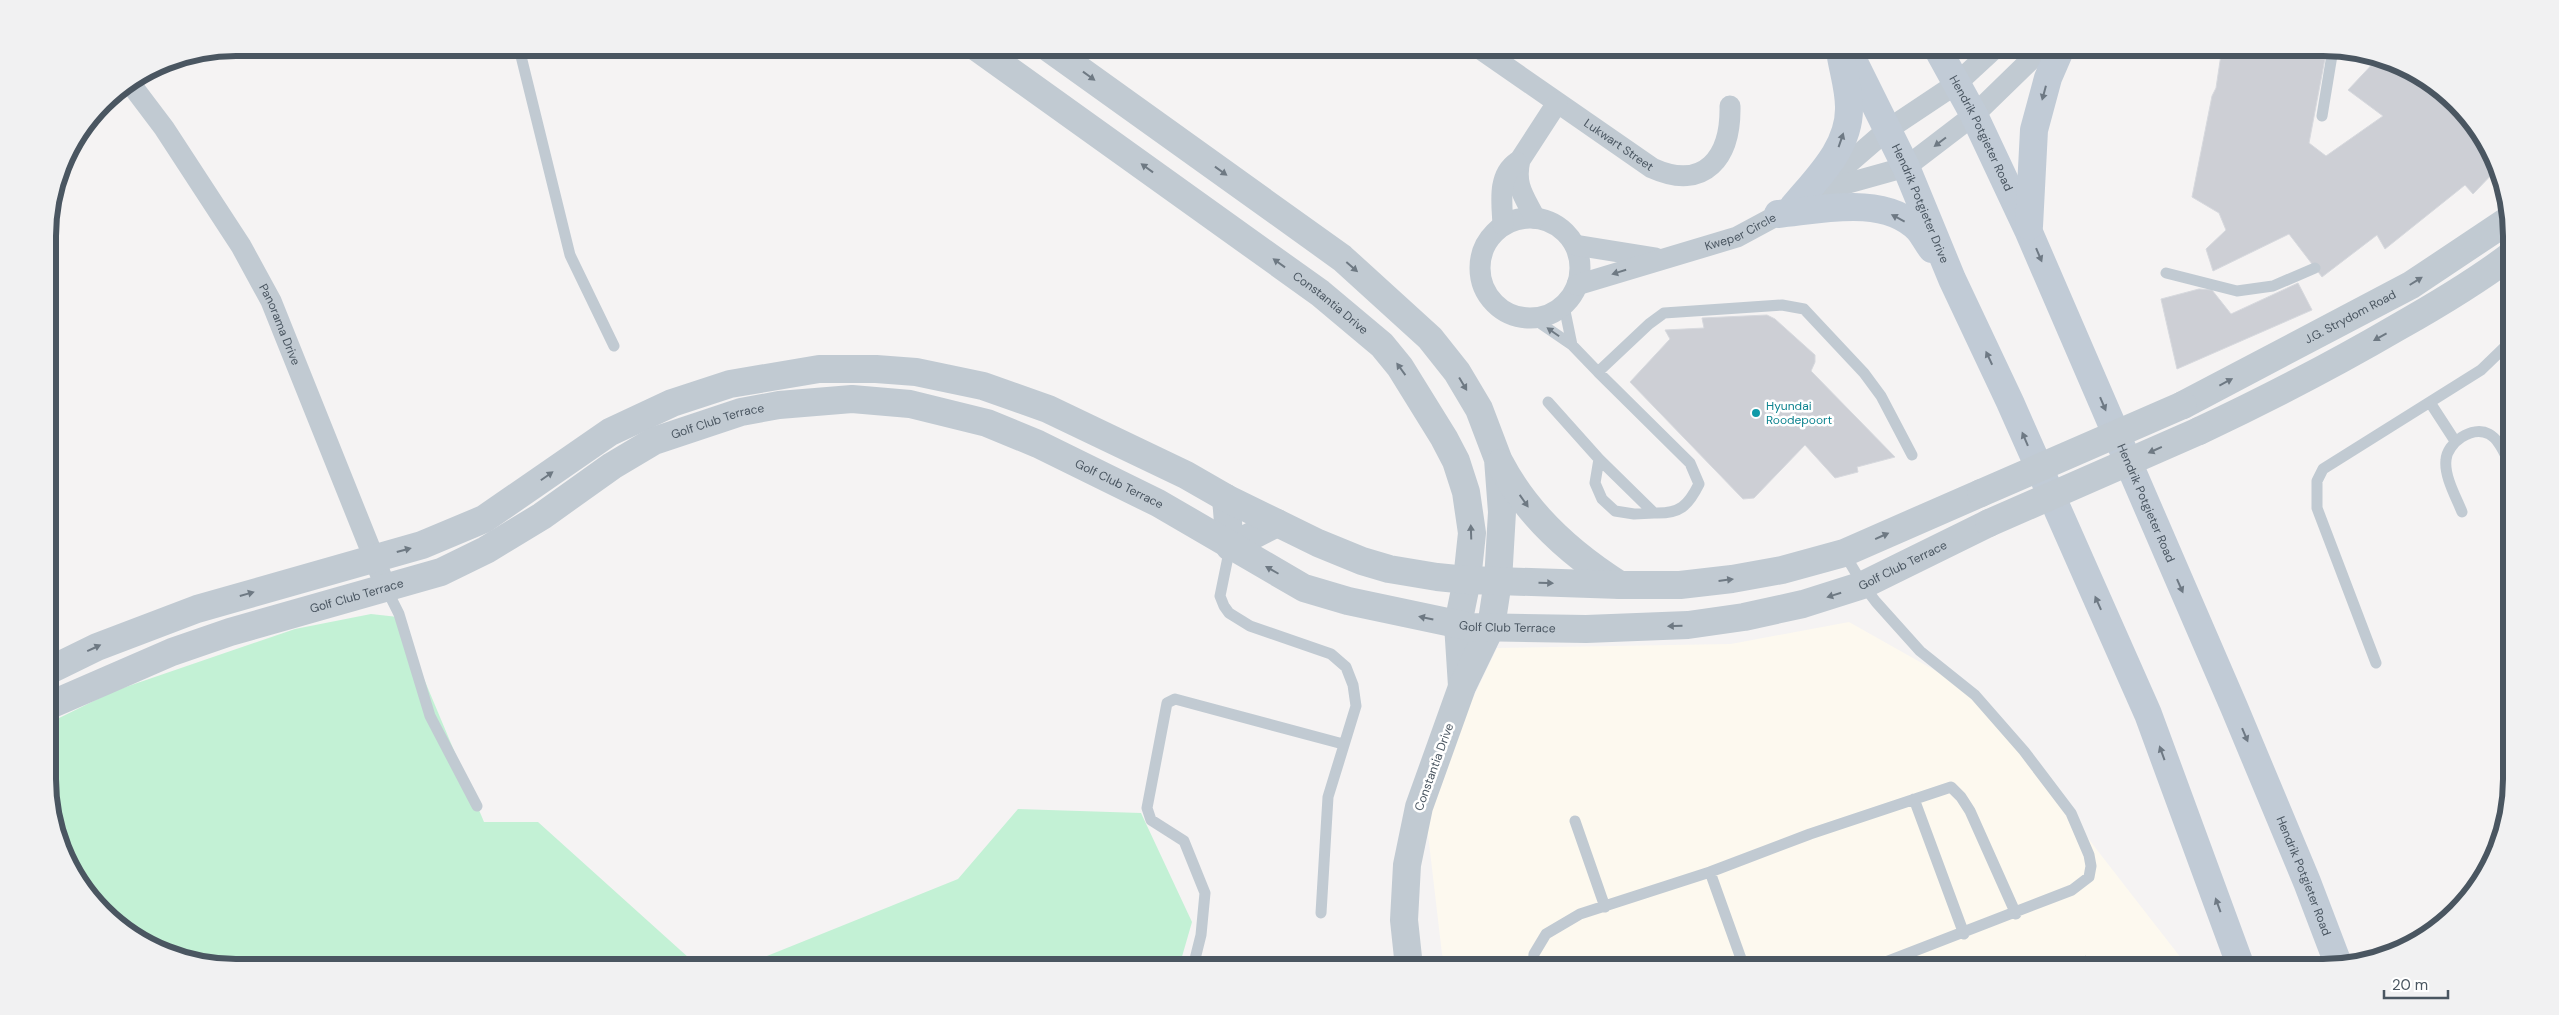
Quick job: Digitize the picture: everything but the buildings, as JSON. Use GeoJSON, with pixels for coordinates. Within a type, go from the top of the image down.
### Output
{"type":"FeatureCollection","features":[{"type":"Feature","properties":{"kind":"main road"},"geometry":{"type":"LineString","coordinates":[[1785,211],[1832,159],[1849,118],[1847,86],[1840,56]]}},
{"type":"Feature","properties":{"kind":"main road"},"geometry":{"type":"LineString","coordinates":[[1851,56],[1887,130]]}},
{"type":"Feature","properties":{"kind":"main road","name":"Hendrik Potgieter Road"},"geometry":{"type":"LineString","coordinates":[[1941,56],[1974,115],[2028,230],[2307,882],[2336,958]]}},
{"type":"Feature","properties":{"kind":"main road"},"geometry":{"type":"LineString","coordinates":[[2028,230],[2034,130],[2048,78],[2058,56]]}},
{"type":"Feature","properties":{"kind":"main road","name":"Hendrik Potgieter Drive"},"geometry":{"type":"LineString","coordinates":[[1887,130],[1906,167],[1952,280]]}},
{"type":"Feature","properties":{"kind":"main road"},"geometry":{"type":"LineString","coordinates":[[1785,211],[1882,210],[1918,229],[1952,280],[2010,402],[2148,714],[2237,959]]}},
{"type":"Feature","properties":{"kind":"main road"},"geometry":{"type":"LineString","coordinates":[[2307,882],[2343,957]]}},
{"type":"Feature","properties":{"kind":"street","name":"Constantia Drive"},"geometry":{"type":"LineString","coordinates":[[991,56],[1320,292],[1382,345],[1400,367],[1420,397],[1456,461],[1466,492],[1472,533],[1467,580],[1458,624],[1462,687]]}},
{"type":"Feature","properties":{"kind":"street","name":"Constantia Drive"},"geometry":{"type":"LineString","coordinates":[[1060,56],[1342,258],[1406,313],[1430,338],[1457,372],[1479,409],[1498,459],[1502,512],[1498,581],[1492,627],[1462,687],[1419,806],[1407,864],[1404,920],[1408,959]]}},
{"type":"Feature","properties":{"kind":"street","name":"Lukwart Street"},"geometry":{"type":"LineString","coordinates":[[1490,56],[1652,168],[1679,177],[1694,176],[1712,167],[1726,144],[1731,124],[1730,106]]}},
{"type":"Feature","properties":{"kind":"street","name":"Kweper Circle"},"geometry":{"type":"LineString","coordinates":[[1577,285],[1737,237],[1785,211],[1815,192],[1887,130],[1956,84],[1986,56]]}},
{"type":"Feature","properties":{"kind":"street"},"geometry":{"type":"LineString","coordinates":[[1906,167],[1974,115],[2035,56]]}},
{"type":"Feature","properties":{"kind":"street","name":"Panorama Drive"},"geometry":{"type":"LineString","coordinates":[[134,88],[164,128],[236,238],[270,301],[386,588]]}},
{"type":"Feature","properties":{"kind":"street"},"geometry":{"type":"LineString","coordinates":[[1503,225],[1502,190],[1504,176],[1520,160],[1557,103]]}},
{"type":"Feature","properties":{"kind":"street"},"geometry":{"type":"LineString","coordinates":[[1520,160],[1516,178],[1535,218]]}},
{"type":"Feature","properties":{"kind":"street","name":"Kweper Circle"},"geometry":{"type":"LineString","coordinates":[[1815,192],[1906,167]]}},
{"type":"Feature","properties":{"kind":"street"},"geometry":{"type":"LineString","coordinates":[[1535,218],[1552,222],[1565,231],[1575,245],[1580,260],[1580,277],[1574,293],[1564,306],[1550,315],[1534,319],[1517,317],[1502,310],[1490,298],[1482,284],[1479,267],[1482,251],[1490,236],[1503,225],[1519,219],[1535,218]]}},
{"type":"Feature","properties":{"kind":"street","name":"J.G. Strydom Road"},"geometry":{"type":"LineString","coordinates":[[1844,553],[2183,405],[2411,285],[2502,224]]}},
{"type":"Feature","properties":{"kind":"street","name":"Kweper Circle"},"geometry":{"type":"LineString","coordinates":[[1575,245],[1661,259]]}},
{"type":"Feature","properties":{"kind":"street","name":"Golf Club Terrace"},"geometry":{"type":"LineString","coordinates":[[56,702],[172,652],[230,632],[441,572],[486,550],[558,506],[612,466],[654,442],[741,412],[779,405],[852,399],[910,404],[987,423],[1038,444],[1158,503],[1304,588],[1348,601],[1458,624],[1492,627],[1586,629],[1688,625],[1744,617],[1803,604],[1863,585],[1989,523],[2199,431],[2279,393],[2374,341],[2474,283],[2503,261]]}},
{"type":"Feature","properties":{"kind":"street"},"geometry":{"type":"LineString","coordinates":[[56,667],[97,647],[197,609],[373,558],[422,546],[484,519],[610,432],[672,402],[730,384],[819,369],[876,369],[916,372],[983,386],[1048,409],[1186,475],[1226,498],[1277,523],[1362,561],[1389,569],[1467,580],[1680,585],[1732,579],[1782,570],[1844,553]]}},
{"type":"Feature","properties":{"kind":"street"},"geometry":{"type":"LineString","coordinates":[[1498,459],[1530,509],[1577,556],[1620,585]]}},
{"type":"Feature","properties":{"kind":"street"},"geometry":{"type":"LineString","coordinates":[[1226,498],[1230,546],[1277,523]]}},
{"type":"Feature","properties":{"kind":"lane"},"geometry":{"type":"LineString","coordinates":[[521,56],[570,255],[614,346]]}},
{"type":"Feature","properties":{"kind":"lane"},"geometry":{"type":"LineString","coordinates":[[2322,116],[2332,57]]}},
{"type":"Feature","properties":{"kind":"lane"},"geometry":{"type":"LineString","coordinates":[[2166,273],[2237,291],[2273,286],[2315,268]]}},
{"type":"Feature","properties":{"kind":"lane"},"geometry":{"type":"LineString","coordinates":[[1598,372],[1649,324],[1664,313],[1782,304],[1799,307],[1804,309],[1864,373],[1881,396],[1912,455]]}},
{"type":"Feature","properties":{"kind":"lane"},"geometry":{"type":"LineString","coordinates":[[1564,306],[1572,345]]}},
{"type":"Feature","properties":{"kind":"lane"},"geometry":{"type":"LineString","coordinates":[[1534,319],[1572,345],[1690,463],[1699,484],[1689,503],[1670,514],[1634,514],[1615,511],[1602,499],[1595,483],[1599,460]]}},
{"type":"Feature","properties":{"kind":"lane"},"geometry":{"type":"LineString","coordinates":[[2376,663],[2317,508],[2315,494],[2317,481],[2324,469],[2335,461],[2431,404],[2481,370],[2503,349]]}},
{"type":"Feature","properties":{"kind":"lane"},"geometry":{"type":"LineString","coordinates":[[1548,402],[1599,460],[1654,513]]}},
{"type":"Feature","properties":{"kind":"lane"},"geometry":{"type":"LineString","coordinates":[[2431,404],[2455,441]]}},
{"type":"Feature","properties":{"kind":"lane"},"geometry":{"type":"LineString","coordinates":[[2462,512],[2445,463],[2448,449],[2455,441],[2478,431],[2489,434],[2499,443],[2503,451]]}},
{"type":"Feature","properties":{"kind":"lane"},"geometry":{"type":"LineString","coordinates":[[1230,546],[1220,596],[1229,613],[1250,626],[1331,654],[1346,667],[1353,685],[1356,706],[1328,797],[1325,817],[1321,913]]}},
{"type":"Feature","properties":{"kind":"lane"},"geometry":{"type":"LineString","coordinates":[[1844,553],[1863,585],[1920,651],[1974,696],[2024,751],[2071,813],[2089,855],[2091,866],[2089,877],[2072,890],[2016,914],[1895,959]]}},
{"type":"Feature","properties":{"kind":"lane"},"geometry":{"type":"LineString","coordinates":[[386,588],[399,614],[430,716],[477,806]]}},
{"type":"Feature","properties":{"kind":"lane"},"geometry":{"type":"LineString","coordinates":[[1195,959],[1201,935],[1205,893],[1184,841],[1151,820],[1147,808],[1167,703],[1175,699],[1343,744]]}},
{"type":"Feature","properties":{"kind":"lane"},"geometry":{"type":"LineString","coordinates":[[1534,959],[1534,954],[1546,934],[1580,914],[1710,872],[1951,787],[1961,797],[1970,811],[2016,914]]}},
{"type":"Feature","properties":{"kind":"lane"},"geometry":{"type":"LineString","coordinates":[[1914,799],[1964,934]]}},
{"type":"Feature","properties":{"kind":"lane"},"geometry":{"type":"LineString","coordinates":[[1575,821],[1605,907]]}},
{"type":"Feature","properties":{"kind":"lane"},"geometry":{"type":"LineString","coordinates":[[1710,872],[1741,959]]}},
{"type":"Feature","properties":{"kind":"shaded area"},"geometry":{"type":"Polygon","coordinates":[[[1849,622],[1975,693],[2182,959],[1444,959],[1424,800],[1497,648],[1731,644],[1849,622]]]}},
{"type":"Feature","properties":{"kind":"green space"},"geometry":{"type":"Polygon","coordinates":[[[371,614],[398,617],[484,822],[538,822],[690,959],[237,959],[190,953],[168,945],[146,935],[118,914],[101,897],[80,868],[62,825],[56,778],[56,720],[114,691],[295,629],[371,614]]]}},
{"type":"Feature","properties":{"kind":"green space"},"geometry":{"type":"Polygon","coordinates":[[[1018,809],[1141,813],[1192,922],[1181,959],[760,959],[958,879],[1018,809]]]}},
{"type":"Feature","properties":{"kind":"place","name":"Hyundai Roodepoort"},"geometry":{"type":"Point","coordinates":[1756,413]}}]}
